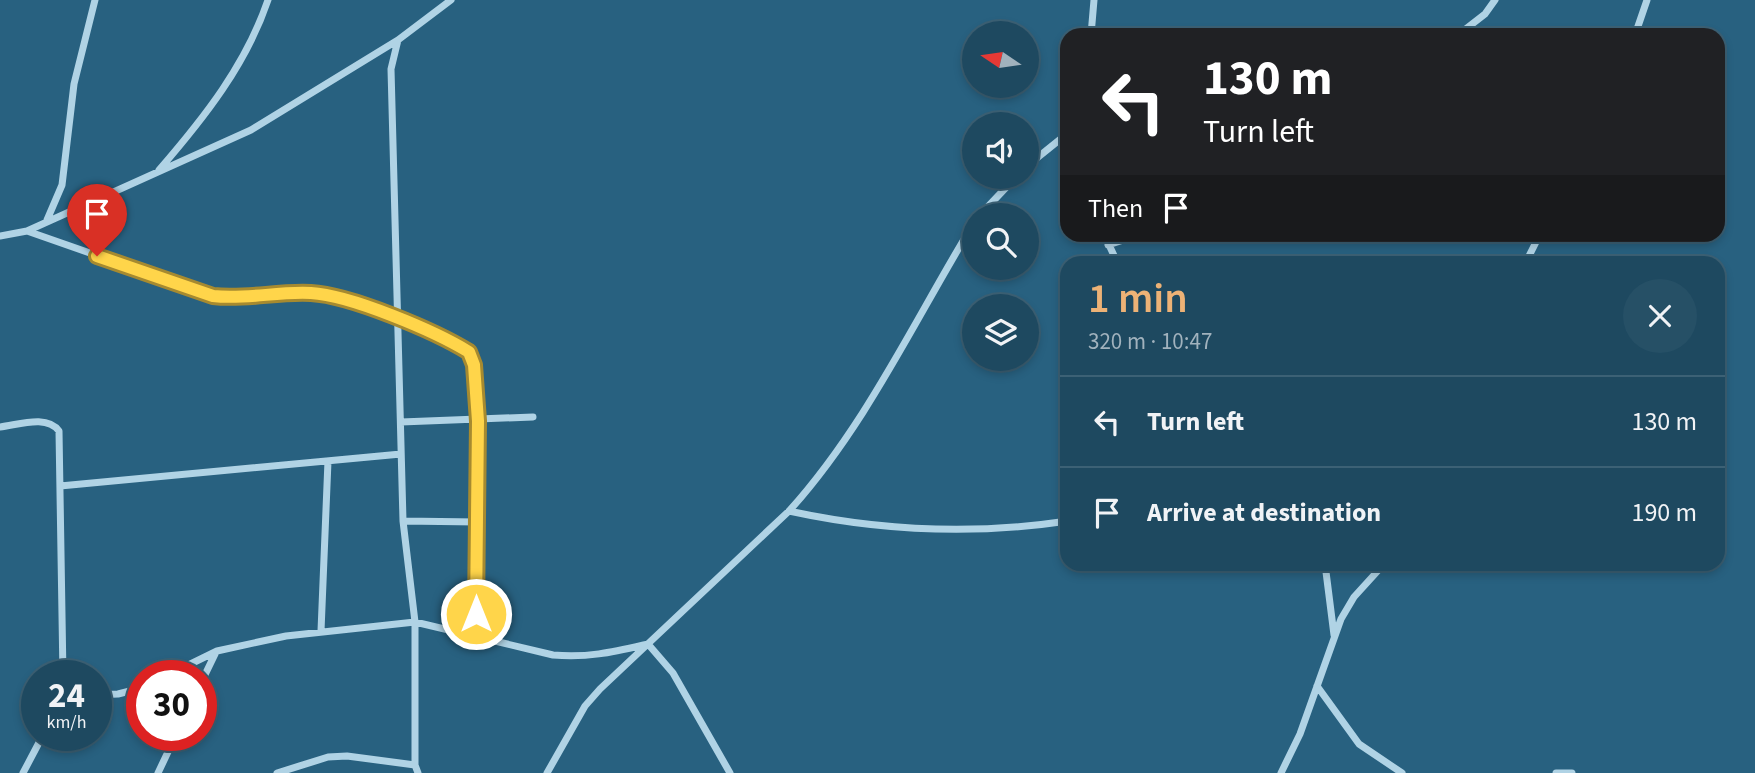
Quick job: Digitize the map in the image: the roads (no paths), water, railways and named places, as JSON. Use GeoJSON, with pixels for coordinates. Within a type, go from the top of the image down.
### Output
{"type":"FeatureCollection","features":[{"type":"Feature","properties":{"kind":"street"},"geometry":{"type":"LineString","coordinates":[[47,221],[62,185],[74,84],[95,0]]}},
{"type":"Feature","properties":{"kind":"street"},"geometry":{"type":"LineString","coordinates":[[156,173],[202,121],[224,89],[260,23],[268,0]]}},
{"type":"Feature","properties":{"kind":"street"},"geometry":{"type":"LineString","coordinates":[[0,236],[27,231],[251,130],[398,40],[452,0]]}},
{"type":"Feature","properties":{"kind":"street"},"geometry":{"type":"LineString","coordinates":[[1092,28],[1094,0]]}},
{"type":"Feature","properties":{"kind":"street"},"geometry":{"type":"LineString","coordinates":[[1467,28],[1485,14],[1495,0]]}},
{"type":"Feature","properties":{"kind":"street"},"geometry":{"type":"LineString","coordinates":[[1637,28],[1647,0]]}},
{"type":"Feature","properties":{"kind":"street"},"geometry":{"type":"LineString","coordinates":[[277,773],[328,757],[347,756],[416,769],[415,622],[402,522],[391,69],[398,40]]}},
{"type":"Feature","properties":{"kind":"street"},"geometry":{"type":"LineString","coordinates":[[1039,156],[1060,139]]}},
{"type":"Feature","properties":{"kind":"street"},"geometry":{"type":"LineString","coordinates":[[991,203],[1005,189]]}},
{"type":"Feature","properties":{"kind":"street"},"geometry":{"type":"LineString","coordinates":[[27,231],[213,296],[232,299],[312,293],[338,298],[398,320],[469,352],[474,365],[478,421],[476,637]]}},
{"type":"Feature","properties":{"kind":"street"},"geometry":{"type":"LineString","coordinates":[[1107,242],[1114,256]]}},
{"type":"Feature","properties":{"kind":"street"},"geometry":{"type":"LineString","coordinates":[[1108,245],[1117,242]]}},
{"type":"Feature","properties":{"kind":"street"},"geometry":{"type":"LineString","coordinates":[[547,773],[585,706],[812,486],[881,384],[962,244]]}},
{"type":"Feature","properties":{"kind":"street"},"geometry":{"type":"LineString","coordinates":[[401,422],[533,417]]}},
{"type":"Feature","properties":{"kind":"street"},"geometry":{"type":"LineString","coordinates":[[0,427],[45,421],[59,431],[63,660]]}},
{"type":"Feature","properties":{"kind":"street"},"geometry":{"type":"LineString","coordinates":[[60,486],[401,454]]}},
{"type":"Feature","properties":{"kind":"street"},"geometry":{"type":"LineString","coordinates":[[321,631],[328,461]]}},
{"type":"Feature","properties":{"kind":"street"},"geometry":{"type":"LineString","coordinates":[[789,511],[875,526],[932,531],[1060,522]]}},
{"type":"Feature","properties":{"kind":"street"},"geometry":{"type":"LineString","coordinates":[[402,522],[477,522]]}},
{"type":"Feature","properties":{"kind":"street"},"geometry":{"type":"LineString","coordinates":[[1326,571],[1334,640]]}},
{"type":"Feature","properties":{"kind":"street"},"geometry":{"type":"LineString","coordinates":[[1281,773],[1354,597],[1378,571]]}},
{"type":"Feature","properties":{"kind":"street"},"geometry":{"type":"LineString","coordinates":[[199,660],[217,651],[321,631],[415,622],[575,657],[593,657],[648,644]]}},
{"type":"Feature","properties":{"kind":"street"},"geometry":{"type":"LineString","coordinates":[[648,644],[673,673],[730,773]]}},
{"type":"Feature","properties":{"kind":"street"},"geometry":{"type":"LineString","coordinates":[[212,660],[217,651]]}},
{"type":"Feature","properties":{"kind":"street"},"geometry":{"type":"LineString","coordinates":[[1317,686],[1359,744],[1402,773]]}},
{"type":"Feature","properties":{"kind":"street"},"geometry":{"type":"LineString","coordinates":[[23,773],[35,751]]}},
{"type":"Feature","properties":{"kind":"street"},"geometry":{"type":"LineString","coordinates":[[158,773],[168,751]]}},
{"type":"Feature","properties":{"kind":"street"},"geometry":{"type":"LineString","coordinates":[[1556,773],[1572,773]]}}]}
